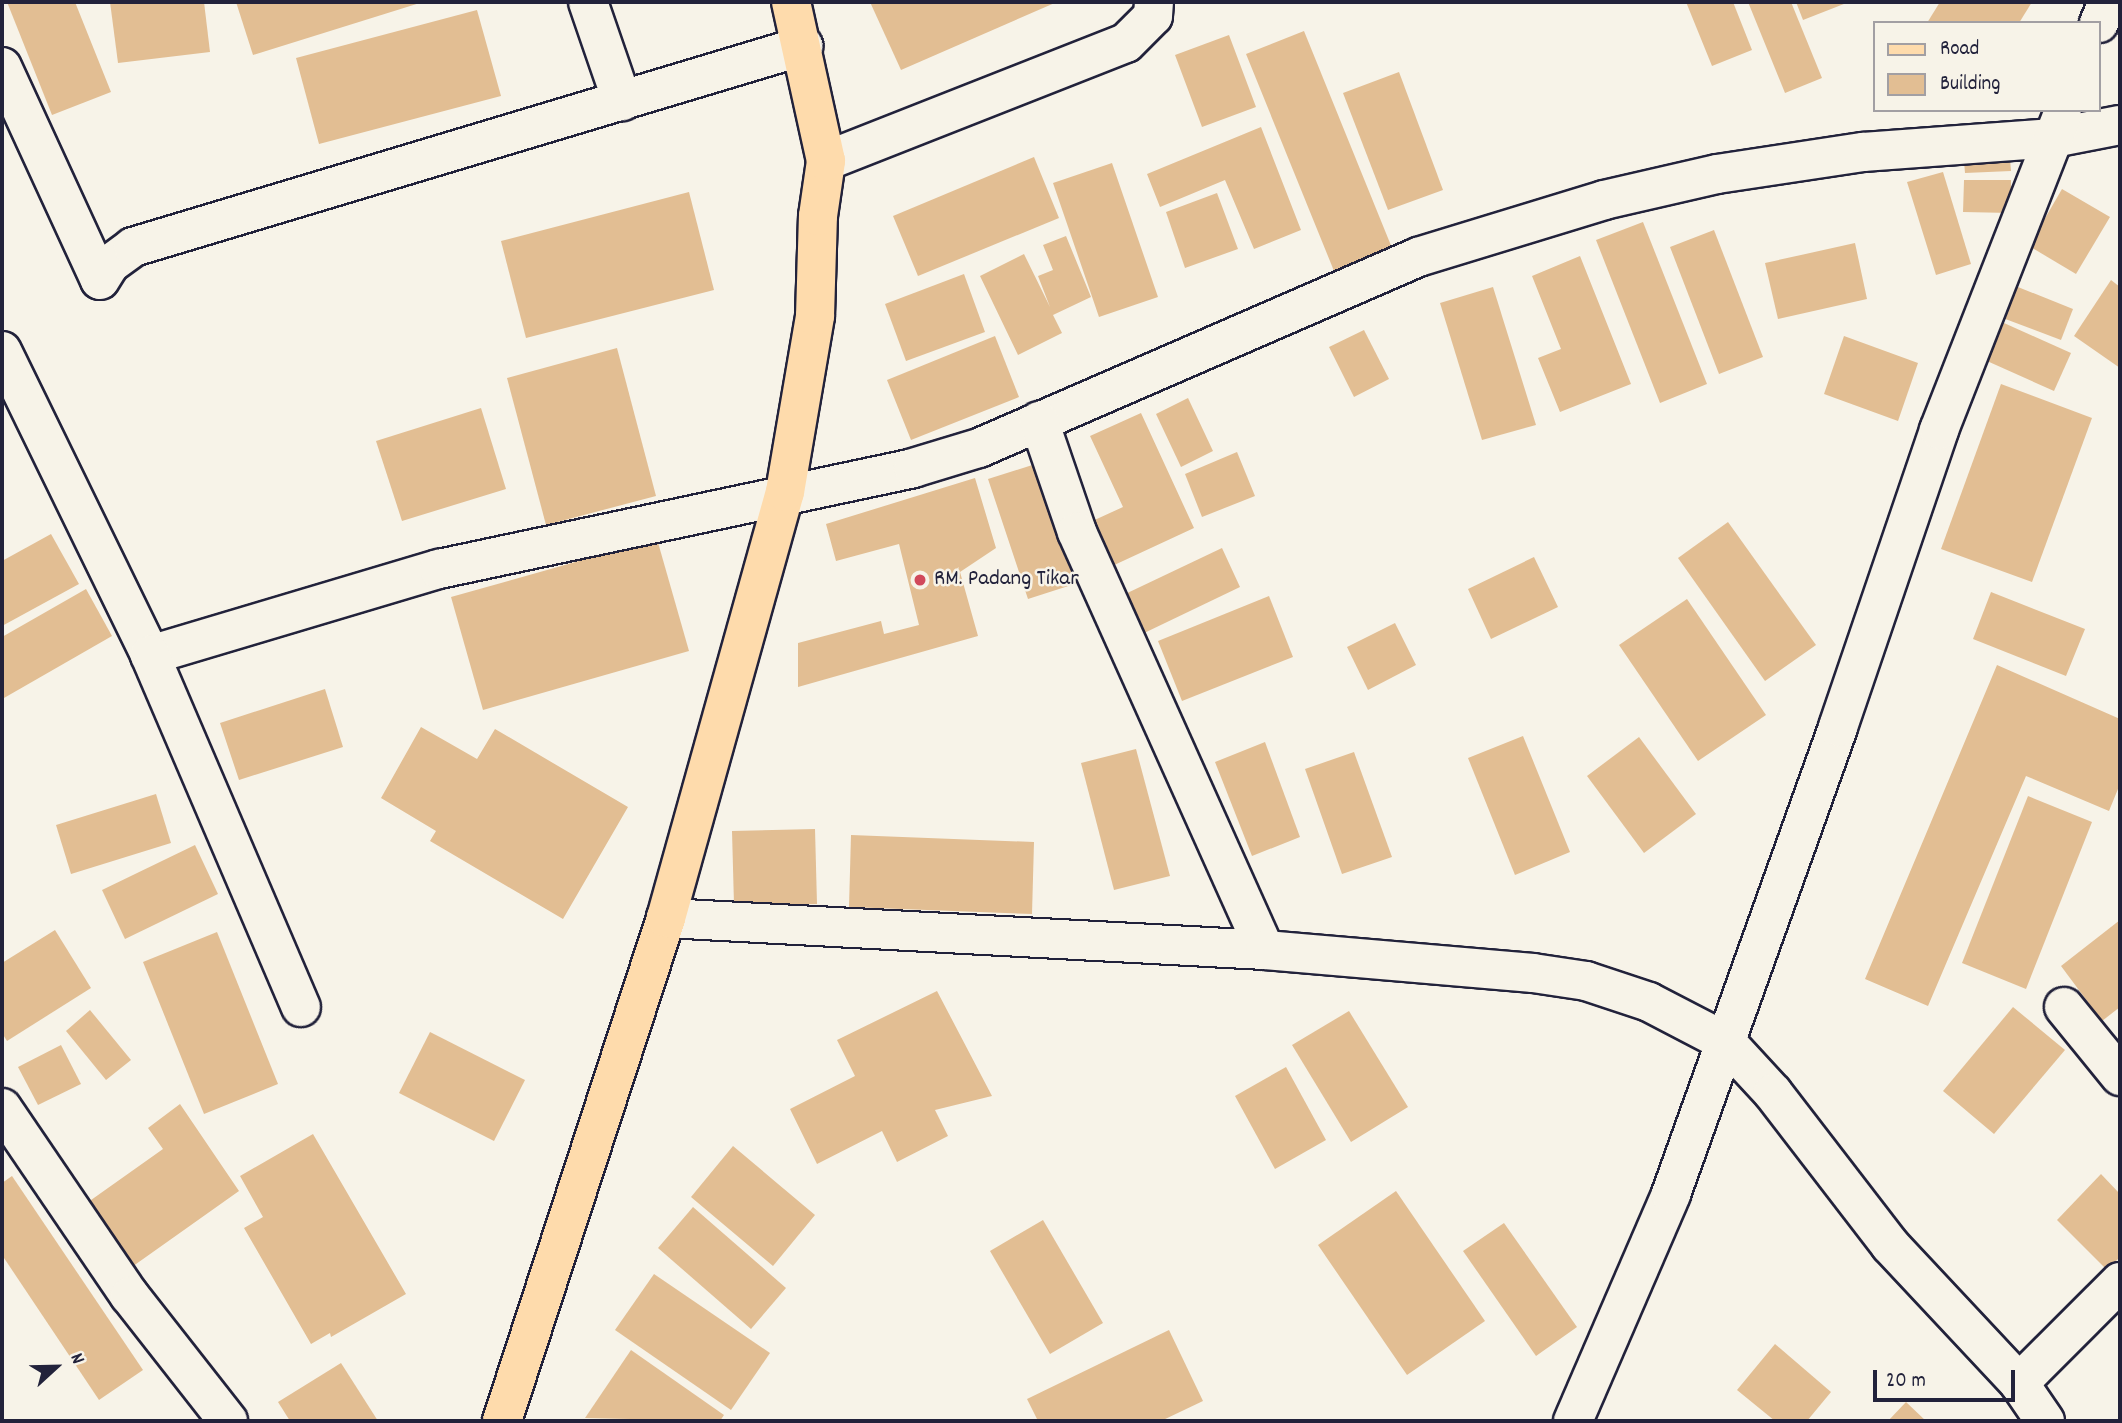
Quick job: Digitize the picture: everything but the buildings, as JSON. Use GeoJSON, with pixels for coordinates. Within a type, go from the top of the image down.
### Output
{"type":"FeatureCollection","features":[{"type":"Feature","properties":{"kind":"main road"},"geometry":{"type":"LineString","coordinates":[[502,1421],[666,918],[785,492],[815,316],[818,216],[826,161],[791,2]]}},
{"type":"Feature","properties":{"kind":"street"},"geometry":{"type":"LineString","coordinates":[[588,2],[622,101]]}},
{"type":"Feature","properties":{"kind":"street"},"geometry":{"type":"LineString","coordinates":[[826,161],[1126,43],[1153,16],[1154,2]]}},
{"type":"Feature","properties":{"kind":"street"},"geometry":{"type":"LineString","coordinates":[[2100,21],[2108,2]]}},
{"type":"Feature","properties":{"kind":"street"},"geometry":{"type":"LineString","coordinates":[[2,67],[100,280],[110,264],[133,247],[803,47]]}},
{"type":"Feature","properties":{"kind":"street"},"geometry":{"type":"LineString","coordinates":[[150,655],[439,569],[785,492],[913,468],[979,448],[1418,257],[1604,200],[1717,174],[1863,152],[2058,124],[2120,125]]}},
{"type":"Feature","properties":{"kind":"street"},"geometry":{"type":"LineString","coordinates":[[1573,1421],[1671,1194],[1939,430],[2058,124]]}},
{"type":"Feature","properties":{"kind":"street"},"geometry":{"type":"LineString","coordinates":[[2,351],[150,655],[301,1007]]}},
{"type":"Feature","properties":{"kind":"street"},"geometry":{"type":"LineString","coordinates":[[1039,421],[1082,544],[1229,861],[1265,950]]}},
{"type":"Feature","properties":{"kind":"street"},"geometry":{"type":"LineString","coordinates":[[666,918],[1265,950],[1586,981],[1649,1002],[1726,1042],[1773,1093],[1889,1245],[2018,1383],[2045,1421]]}},
{"type":"Feature","properties":{"kind":"street"},"geometry":{"type":"LineString","coordinates":[[2064,1007],[2120,1076]]}},
{"type":"Feature","properties":{"kind":"street"},"geometry":{"type":"LineString","coordinates":[[2,1108],[130,1296],[228,1421]]}},
{"type":"Feature","properties":{"kind":"street"},"geometry":{"type":"LineString","coordinates":[[2018,1383],[2120,1282]]}},
{"type":"Feature","properties":{"kind":"place","name":"RM. Padang Tikar"},"geometry":{"type":"Point","coordinates":[920,580]}}]}
